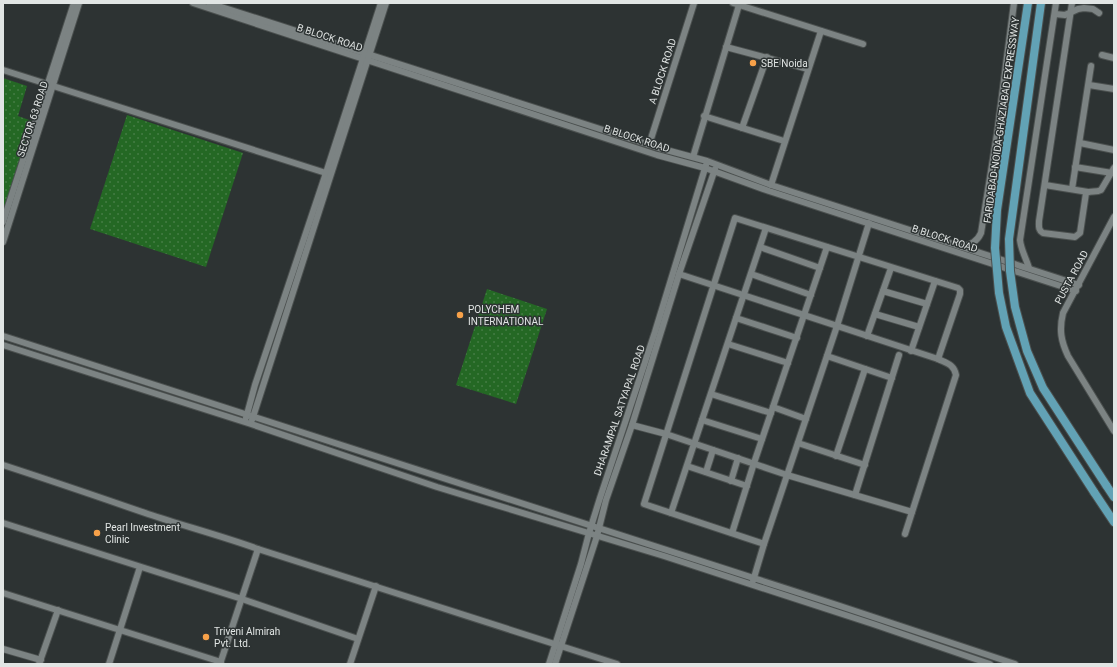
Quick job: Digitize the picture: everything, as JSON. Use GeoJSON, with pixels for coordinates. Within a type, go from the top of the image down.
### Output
{"type":"FeatureCollection","features":[{"type":"Feature","properties":{"kind":"main road","name":"FARIDABAD-NOIDA-GHAZIABAD EXPRESSWAY"},"geometry":{"type":"LineString","coordinates":[[1028,3],[997,210],[995,248],[999,293],[1006,327],[1030,393],[1114,522]]}},
{"type":"Feature","properties":{"kind":"main road"},"geometry":{"type":"LineString","coordinates":[[1041,3],[1009,239],[1009,258],[1014,307],[1027,351],[1043,388],[1114,497]]}},
{"type":"Feature","properties":{"kind":"street","name":"SECTOR 63 ROAD"},"geometry":{"type":"LineString","coordinates":[[3,242],[74,3]]}},
{"type":"Feature","properties":{"kind":"street","name":"SECTOR 63 ROAD"},"geometry":{"type":"LineString","coordinates":[[3,222],[79,3]]}},
{"type":"Feature","properties":{"kind":"street","name":"B BLOCK ROAD"},"geometry":{"type":"LineString","coordinates":[[193,3],[649,145],[693,157],[716,168],[869,223],[1076,291]]}},
{"type":"Feature","properties":{"kind":"street","name":"B BLOCK ROAD"},"geometry":{"type":"LineString","coordinates":[[209,3],[657,155],[706,164]]}},
{"type":"Feature","properties":{"kind":"street"},"geometry":{"type":"LineString","coordinates":[[248,423],[258,378],[329,174],[381,3]]}},
{"type":"Feature","properties":{"kind":"street"},"geometry":{"type":"LineString","coordinates":[[366,56],[386,3]]}},
{"type":"Feature","properties":{"kind":"street","name":"A BLOCK ROAD"},"geometry":{"type":"LineString","coordinates":[[649,145],[694,3]]}},
{"type":"Feature","properties":{"kind":"street"},"geometry":{"type":"LineString","coordinates":[[962,247],[974,243],[979,238],[981,233],[1014,3]]}},
{"type":"Feature","properties":{"kind":"street"},"geometry":{"type":"LineString","coordinates":[[1029,268],[1021,248],[1020,240],[1056,3]]}},
{"type":"Feature","properties":{"kind":"street"},"geometry":{"type":"LineString","coordinates":[[1072,3],[1045,185],[1039,228],[1040,231],[1043,233],[1075,237],[1078,236],[1080,233],[1088,192]]}},
{"type":"Feature","properties":{"kind":"street"},"geometry":{"type":"LineString","coordinates":[[693,157],[704,116],[726,47],[736,4],[862,44]]}},
{"type":"Feature","properties":{"kind":"street"},"geometry":{"type":"LineString","coordinates":[[1055,14],[1065,15],[1084,8],[1093,9],[1100,13]]}},
{"type":"Feature","properties":{"kind":"street"},"geometry":{"type":"LineString","coordinates":[[771,184],[821,31]]}},
{"type":"Feature","properties":{"kind":"street"},"geometry":{"type":"LineString","coordinates":[[726,47],[808,69]]}},
{"type":"Feature","properties":{"kind":"street"},"geometry":{"type":"LineString","coordinates":[[1102,55],[1114,58]]}},
{"type":"Feature","properties":{"kind":"street"},"geometry":{"type":"LineString","coordinates":[[742,128],[767,58]]}},
{"type":"Feature","properties":{"kind":"street"},"geometry":{"type":"LineString","coordinates":[[1072,189],[1091,66]]}},
{"type":"Feature","properties":{"kind":"street"},"geometry":{"type":"LineString","coordinates":[[3,70],[329,174]]}},
{"type":"Feature","properties":{"kind":"street"},"geometry":{"type":"LineString","coordinates":[[1088,85],[1114,89]]}},
{"type":"Feature","properties":{"kind":"street"},"geometry":{"type":"LineString","coordinates":[[704,116],[784,141]]}},
{"type":"Feature","properties":{"kind":"street"},"geometry":{"type":"LineString","coordinates":[[1080,143],[1114,150]]}},
{"type":"Feature","properties":{"kind":"street","name":"DHARAMPAL SATYAPAL ROAD"},"geometry":{"type":"LineString","coordinates":[[555,664],[558,645],[590,530],[655,332],[706,164]]}},
{"type":"Feature","properties":{"kind":"street"},"geometry":{"type":"LineString","coordinates":[[1045,185],[1088,192],[1097,192],[1101,190],[1113,170],[1075,167]]}},
{"type":"Feature","properties":{"kind":"street","name":"B BLOCK ROAD"},"geometry":{"type":"LineString","coordinates":[[716,168],[771,184],[1079,285]]}},
{"type":"Feature","properties":{"kind":"street","name":"DHARAMPAL SATYAPAL ROAD"},"geometry":{"type":"LineString","coordinates":[[549,664],[558,645],[598,536],[606,500],[632,425],[679,274],[716,168]]}},
{"type":"Feature","properties":{"kind":"street"},"geometry":{"type":"LineString","coordinates":[[764,544],[644,504],[735,218],[958,288],[960,292],[938,359]]}},
{"type":"Feature","properties":{"kind":"street","name":"PUSTA ROAD"},"geometry":{"type":"LineString","coordinates":[[1114,218],[1067,306],[1061,320],[1060,334],[1068,356],[1114,431]]}},
{"type":"Feature","properties":{"kind":"street"},"geometry":{"type":"LineString","coordinates":[[753,581],[837,326],[869,223]]}},
{"type":"Feature","properties":{"kind":"street"},"geometry":{"type":"LineString","coordinates":[[671,514],[766,228]]}},
{"type":"Feature","properties":{"kind":"street"},"geometry":{"type":"LineString","coordinates":[[760,247],[820,268]]}},
{"type":"Feature","properties":{"kind":"street"},"geometry":{"type":"LineString","coordinates":[[732,533],[754,463],[827,248]]}},
{"type":"Feature","properties":{"kind":"street"},"geometry":{"type":"LineString","coordinates":[[867,336],[891,268]]}},
{"type":"Feature","properties":{"kind":"street"},"geometry":{"type":"LineString","coordinates":[[679,274],[938,359],[952,365],[956,375],[905,534]]}},
{"type":"Feature","properties":{"kind":"street"},"geometry":{"type":"LineString","coordinates":[[751,274],[811,295]]}},
{"type":"Feature","properties":{"kind":"street"},"geometry":{"type":"LineString","coordinates":[[911,351],[918,327],[935,282]]}},
{"type":"Feature","properties":{"kind":"street"},"geometry":{"type":"LineString","coordinates":[[883,291],[927,304]]}},
{"type":"Feature","properties":{"kind":"street"},"geometry":{"type":"LineString","coordinates":[[875,314],[918,327]]}},
{"type":"Feature","properties":{"kind":"street"},"geometry":{"type":"LineString","coordinates":[[736,318],[797,338]]}},
{"type":"Feature","properties":{"kind":"street"},"geometry":{"type":"LineString","coordinates":[[3,336],[250,416],[590,530],[598,536],[753,581],[1015,664]]}},
{"type":"Feature","properties":{"kind":"street"},"geometry":{"type":"LineString","coordinates":[[728,344],[788,363]]}},
{"type":"Feature","properties":{"kind":"street"},"geometry":{"type":"LineString","coordinates":[[3,345],[248,423],[437,487],[590,530],[599,529],[990,664]]}},
{"type":"Feature","properties":{"kind":"street"},"geometry":{"type":"LineString","coordinates":[[854,495],[865,465],[899,355]]}},
{"type":"Feature","properties":{"kind":"street"},"geometry":{"type":"LineString","coordinates":[[827,356],[892,378]]}},
{"type":"Feature","properties":{"kind":"street"},"geometry":{"type":"LineString","coordinates":[[836,456],[865,369]]}},
{"type":"Feature","properties":{"kind":"street"},"geometry":{"type":"LineString","coordinates":[[711,394],[806,419]]}},
{"type":"Feature","properties":{"kind":"street"},"geometry":{"type":"LineString","coordinates":[[702,420],[762,440]]}},
{"type":"Feature","properties":{"kind":"street"},"geometry":{"type":"LineString","coordinates":[[632,425],[666,434],[787,475],[912,512]]}},
{"type":"Feature","properties":{"kind":"street"},"geometry":{"type":"LineString","coordinates":[[798,444],[865,465]]}},
{"type":"Feature","properties":{"kind":"street"},"geometry":{"type":"LineString","coordinates":[[706,472],[713,450]]}},
{"type":"Feature","properties":{"kind":"street"},"geometry":{"type":"LineString","coordinates":[[731,481],[738,458]]}},
{"type":"Feature","properties":{"kind":"street"},"geometry":{"type":"LineString","coordinates":[[3,465],[149,514],[228,538],[258,549],[617,664]]}},
{"type":"Feature","properties":{"kind":"street"},"geometry":{"type":"LineString","coordinates":[[687,466],[747,486]]}},
{"type":"Feature","properties":{"kind":"street"},"geometry":{"type":"LineString","coordinates":[[3,523],[242,599],[358,639]]}},
{"type":"Feature","properties":{"kind":"street"},"geometry":{"type":"LineString","coordinates":[[3,593],[221,663],[258,549]]}},
{"type":"Feature","properties":{"kind":"street"},"geometry":{"type":"LineString","coordinates":[[109,664],[140,567]]}},
{"type":"Feature","properties":{"kind":"street"},"geometry":{"type":"LineString","coordinates":[[350,664],[376,586]]}},
{"type":"Feature","properties":{"kind":"street"},"geometry":{"type":"LineString","coordinates":[[3,649],[40,662],[58,610]]}},
{"type":"Feature","properties":{"kind":"green space"},"geometry":{"type":"Polygon","coordinates":[[[3,78],[27,86],[18,116],[32,121],[3,212],[3,78]]]}},
{"type":"Feature","properties":{"kind":"green space"},"geometry":{"type":"Polygon","coordinates":[[[127,115],[243,153],[206,267],[90,229],[127,115]]]}},
{"type":"Feature","properties":{"kind":"green space"},"geometry":{"type":"Polygon","coordinates":[[[487,289],[547,309],[516,404],[456,385],[487,289]]]}},
{"type":"Feature","properties":{"kind":"place","name":"SBE Noida"},"geometry":{"type":"Point","coordinates":[753,63]}},
{"type":"Feature","properties":{"kind":"place","name":"POLYCHEM INTERNATIONAL"},"geometry":{"type":"Point","coordinates":[460,315]}},
{"type":"Feature","properties":{"kind":"place","name":"Pearl Investment Clinic"},"geometry":{"type":"Point","coordinates":[97,533]}},
{"type":"Feature","properties":{"kind":"place","name":"Triveni Almirah Pvt. Ltd."},"geometry":{"type":"Point","coordinates":[206,637]}}]}
